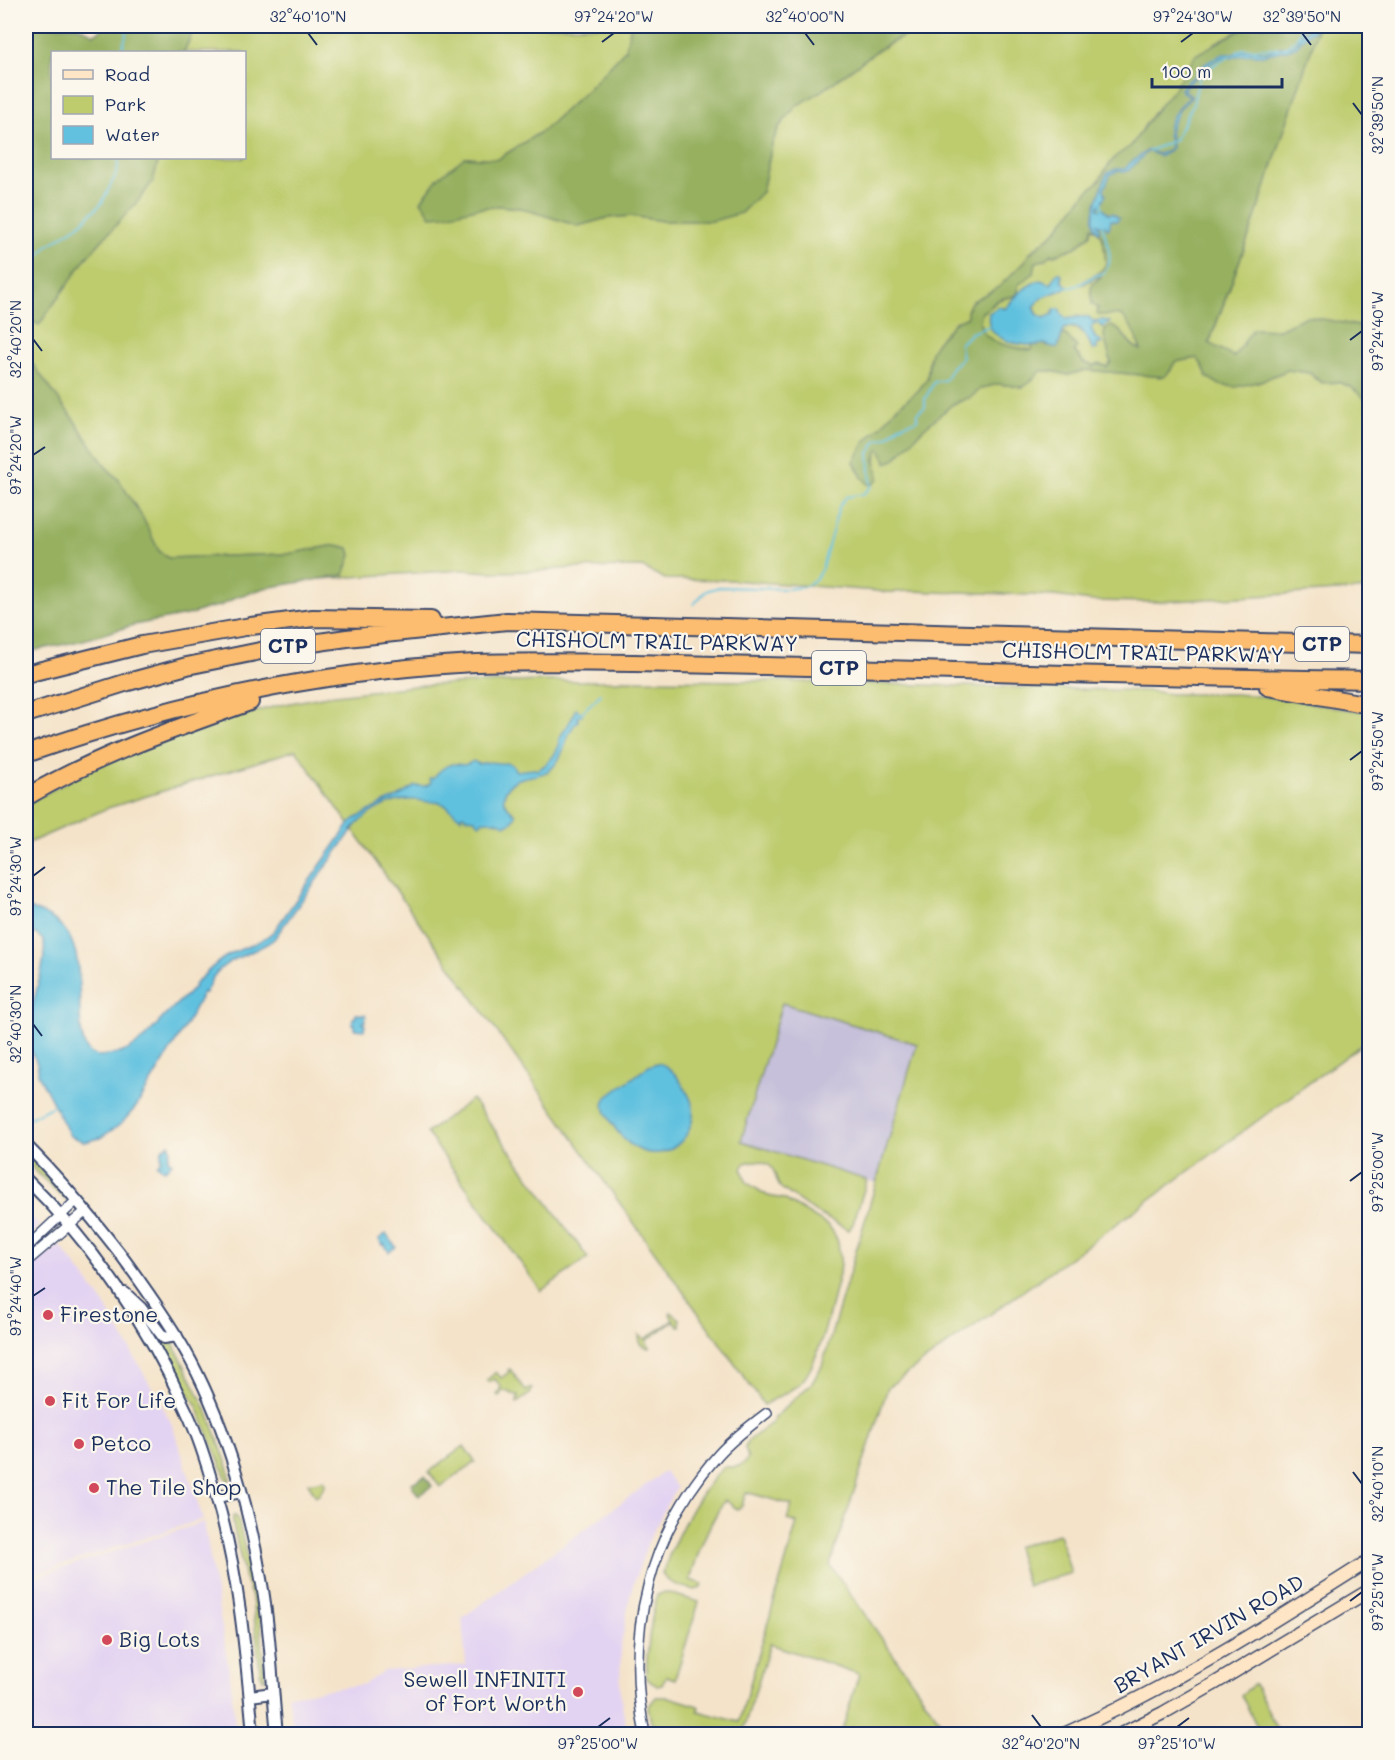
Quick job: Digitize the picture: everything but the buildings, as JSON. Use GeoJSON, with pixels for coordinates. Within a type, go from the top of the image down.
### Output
{"type":"FeatureCollection","features":[{"type":"Feature","properties":{"kind":"highway"},"geometry":{"type":"LineString","coordinates":[[26,674],[197,634],[313,618],[507,621]]}},
{"type":"Feature","properties":{"kind":"highway","name":"CHISHOLM TRAIL PARKWAY"},"geometry":{"type":"LineString","coordinates":[[26,714],[187,666],[270,649],[347,638],[507,621],[1370,645]]}},
{"type":"Feature","properties":{"kind":"highway"},"geometry":{"type":"LineString","coordinates":[[1275,642],[1370,634]]}},
{"type":"Feature","properties":{"kind":"highway","name":"CHISHOLM TRAIL PARKWAY"},"geometry":{"type":"LineString","coordinates":[[26,754],[166,711],[305,682],[455,664],[543,662],[702,664],[1370,680]]}},
{"type":"Feature","properties":{"kind":"highway"},"geometry":{"type":"LineString","coordinates":[[1223,678],[1370,705]]}},
{"type":"Feature","properties":{"kind":"highway"},"geometry":{"type":"LineString","coordinates":[[26,797],[50,782],[110,754],[305,682]]}},
{"type":"Feature","properties":{"kind":"main road","name":"BRYANT IRVIN ROAD"},"geometry":{"type":"LineString","coordinates":[[1064,1734],[1112,1712],[1220,1652],[1370,1560]]}},
{"type":"Feature","properties":{"kind":"main road","name":"BRYANT IRVIN ROAD"},"geometry":{"type":"LineString","coordinates":[[1121,1734],[1183,1702],[1370,1590]]}},
{"type":"Feature","properties":{"kind":"street"},"geometry":{"type":"LineString","coordinates":[[26,1145],[77,1200],[141,1281],[177,1336],[212,1407],[241,1492],[263,1590],[277,1734]]}},
{"type":"Feature","properties":{"kind":"street"},"geometry":{"type":"LineString","coordinates":[[26,1179],[69,1226],[116,1285],[151,1342],[178,1393],[198,1439],[217,1497],[237,1590],[253,1734]]}},
{"type":"Feature","properties":{"kind":"street"},"geometry":{"type":"LineString","coordinates":[[26,1248],[77,1200]]}},
{"type":"Feature","properties":{"kind":"street"},"geometry":{"type":"LineString","coordinates":[[26,1262],[86,1211]]}},
{"type":"Feature","properties":{"kind":"street"},"geometry":{"type":"LineString","coordinates":[[116,1285],[139,1305],[164,1338],[177,1336]]}},
{"type":"Feature","properties":{"kind":"street"},"geometry":{"type":"LineString","coordinates":[[645,1734],[639,1691],[638,1639],[652,1574],[665,1536],[682,1505],[718,1456],[767,1413]]}},
{"type":"Feature","properties":{"kind":"street"},"geometry":{"type":"LineString","coordinates":[[217,1497],[241,1492]]}},
{"type":"Feature","properties":{"kind":"street"},"geometry":{"type":"LineString","coordinates":[[250,1696],[273,1693]]}},
{"type":"Feature","properties":{"kind":"shaded area"},"geometry":{"type":"Polygon","coordinates":[[[782,1003],[917,1044],[876,1183],[741,1142],[782,1003]]]}},
{"type":"Feature","properties":{"kind":"shaded area"},"geometry":{"type":"Polygon","coordinates":[[[26,1211],[39,1225],[26,1241],[26,1211]]]}},
{"type":"Feature","properties":{"kind":"shaded area"},"geometry":{"type":"Polygon","coordinates":[[[60,1245],[104,1303],[172,1424],[203,1519],[35,1574],[26,1547],[26,1271],[60,1245]]]}},
{"type":"Feature","properties":{"kind":"shaded area"},"geometry":{"type":"Polygon","coordinates":[[[665,1471],[677,1488],[648,1542],[631,1591],[621,1645],[620,1693],[627,1734],[294,1734],[288,1695],[365,1684],[383,1671],[466,1665],[462,1618],[665,1471]]]}},
{"type":"Feature","properties":{"kind":"shaded area"},"geometry":{"type":"Polygon","coordinates":[[[204,1522],[230,1676],[236,1734],[26,1734],[26,1555],[34,1577],[204,1522]]]}},
{"type":"Feature","properties":{"kind":"green space"},"geometry":{"type":"Polygon","coordinates":[[[26,26],[77,26],[94,34],[105,26],[195,26],[184,51],[51,51],[51,159],[159,159],[153,181],[138,201],[86,258],[39,325],[30,320],[26,334],[26,26]]]}},
{"type":"Feature","properties":{"kind":"green space"},"geometry":{"type":"Polygon","coordinates":[[[195,26],[631,26],[625,50],[544,130],[498,159],[465,157],[472,209],[499,206],[521,208],[578,226],[607,218],[631,216],[663,221],[713,221],[762,192],[772,144],[779,127],[796,106],[820,92],[878,50],[919,26],[1248,26],[1216,42],[1183,76],[1131,146],[1116,156],[1099,181],[1085,194],[1055,232],[1029,253],[1025,261],[999,287],[971,302],[967,318],[953,324],[937,342],[929,359],[927,379],[918,391],[895,409],[854,462],[869,485],[874,484],[877,451],[904,449],[927,425],[953,404],[964,400],[982,388],[998,384],[1023,387],[1040,371],[1068,375],[1086,370],[1164,377],[1175,362],[1197,358],[1207,377],[1236,386],[1261,381],[1288,370],[1310,373],[1315,379],[1330,383],[1338,382],[1351,387],[1369,402],[1369,589],[1158,602],[1091,601],[1054,596],[885,592],[730,580],[665,579],[642,567],[490,572],[463,570],[319,579],[344,574],[351,555],[348,548],[336,545],[288,554],[168,558],[159,551],[119,480],[106,467],[26,357],[26,334],[31,320],[39,324],[86,258],[138,201],[153,181],[159,159],[246,159],[246,51],[184,51],[195,26]]]}},
{"type":"Feature","properties":{"kind":"green space"},"geometry":{"type":"Polygon","coordinates":[[[631,26],[919,26],[878,50],[820,92],[796,106],[779,127],[772,144],[762,192],[741,213],[713,221],[663,221],[631,216],[607,218],[578,226],[521,208],[499,206],[431,216],[421,201],[438,178],[465,157],[498,159],[544,130],[625,50],[631,26]]]}},
{"type":"Feature","properties":{"kind":"green space"},"geometry":{"type":"Polygon","coordinates":[[[1248,26],[1317,26],[1251,230],[1209,343],[1234,357],[1253,329],[1277,330],[1307,316],[1369,328],[1369,402],[1351,387],[1338,382],[1322,383],[1310,373],[1288,370],[1261,381],[1236,387],[1220,385],[1207,377],[1197,358],[1175,362],[1164,377],[1086,370],[1068,375],[1041,371],[1023,387],[998,384],[982,388],[971,397],[953,404],[922,430],[894,460],[887,463],[880,450],[877,451],[875,461],[878,478],[869,485],[854,462],[865,442],[895,409],[918,391],[927,379],[931,351],[937,342],[956,321],[967,318],[971,302],[999,287],[1029,254],[1055,232],[1085,194],[1099,181],[1116,156],[1131,146],[1152,115],[1173,90],[1195,55],[1248,26]],[[1092,227],[1091,234],[1076,247],[1051,254],[1044,260],[1036,262],[1034,273],[1018,285],[1018,293],[998,300],[982,312],[980,322],[982,330],[988,337],[1004,345],[1032,350],[1033,345],[1047,346],[1060,340],[1062,334],[1066,335],[1077,347],[1074,351],[1084,363],[1092,367],[1098,364],[1107,367],[1111,362],[1104,336],[1105,330],[1111,326],[1141,350],[1128,322],[1121,315],[1099,315],[1098,308],[1092,304],[1091,287],[1102,275],[1081,284],[1101,271],[1106,264],[1103,239],[1092,227]]]}},
{"type":"Feature","properties":{"kind":"green space"},"geometry":{"type":"Polygon","coordinates":[[[1317,26],[1369,26],[1369,328],[1307,316],[1277,330],[1253,329],[1234,357],[1209,344],[1251,230],[1317,26]]]}},
{"type":"Feature","properties":{"kind":"green space"},"geometry":{"type":"Polygon","coordinates":[[[1091,227],[1100,234],[1104,243],[1106,264],[1102,270],[1082,285],[1103,274],[1092,286],[1092,304],[1098,308],[1101,315],[1111,313],[1124,317],[1132,328],[1141,350],[1111,326],[1105,339],[1111,362],[1107,367],[1098,364],[1092,367],[1084,363],[1074,350],[1076,346],[1066,335],[1062,334],[1068,327],[1077,329],[1086,335],[1091,347],[1097,349],[1091,328],[1097,323],[1103,327],[1105,321],[1093,321],[1077,316],[1073,319],[1066,319],[1055,309],[1052,315],[1044,318],[1039,316],[1034,307],[1041,298],[1065,289],[1062,276],[1051,284],[1040,280],[1018,293],[1018,285],[1031,273],[1036,262],[1044,260],[1051,254],[1076,247],[1091,234],[1091,227]]]}},
{"type":"Feature","properties":{"kind":"green space"},"geometry":{"type":"Polygon","coordinates":[[[1015,296],[1003,309],[1013,343],[1033,345],[1033,350],[1015,348],[996,342],[983,331],[980,322],[982,312],[998,300],[1015,296]]]}},
{"type":"Feature","properties":{"kind":"green space"},"geometry":{"type":"Polygon","coordinates":[[[26,355],[106,467],[119,480],[143,518],[159,551],[168,558],[287,554],[336,545],[349,548],[351,555],[344,575],[265,588],[236,597],[220,606],[192,614],[134,625],[80,641],[26,652],[26,355]]]}},
{"type":"Feature","properties":{"kind":"green space"},"geometry":{"type":"Polygon","coordinates":[[[621,680],[773,681],[1149,691],[1170,694],[1236,694],[1289,699],[1369,712],[1369,1039],[1085,1247],[888,1387],[830,1565],[949,1734],[841,1734],[859,1674],[770,1644],[742,1734],[656,1734],[656,1724],[651,1722],[648,1707],[656,1697],[669,1697],[699,1706],[698,1711],[739,1722],[797,1523],[787,1520],[792,1505],[746,1492],[742,1506],[737,1509],[725,1500],[704,1538],[690,1580],[703,1584],[701,1588],[695,1590],[677,1585],[668,1581],[662,1574],[680,1531],[704,1490],[724,1467],[744,1464],[748,1458],[745,1448],[747,1442],[774,1421],[773,1419],[812,1383],[822,1366],[917,1044],[782,1003],[741,1141],[867,1180],[849,1230],[815,1212],[781,1188],[773,1170],[767,1164],[759,1161],[745,1163],[742,1169],[746,1181],[752,1186],[768,1196],[784,1199],[827,1225],[838,1242],[841,1266],[821,1342],[809,1370],[795,1387],[764,1405],[296,750],[108,808],[26,844],[26,804],[89,770],[206,725],[280,705],[327,696],[423,685],[621,680]]]}},
{"type":"Feature","properties":{"kind":"green space"},"geometry":{"type":"Polygon","coordinates":[[[472,1099],[588,1258],[541,1291],[427,1133],[472,1099]]]}},
{"type":"Feature","properties":{"kind":"green space"},"geometry":{"type":"Polygon","coordinates":[[[26,1154],[62,1190],[65,1199],[26,1162],[26,1154]]]}},
{"type":"Feature","properties":{"kind":"green space"},"geometry":{"type":"Polygon","coordinates":[[[671,1312],[680,1319],[680,1326],[674,1321],[646,1341],[650,1348],[642,1345],[639,1335],[645,1339],[673,1320],[671,1312]]]}},
{"type":"Feature","properties":{"kind":"green space"},"geometry":{"type":"Polygon","coordinates":[[[159,1340],[173,1343],[209,1415],[229,1470],[229,1481],[197,1406],[159,1340]]]}},
{"type":"Feature","properties":{"kind":"green space"},"geometry":{"type":"Polygon","coordinates":[[[510,1369],[526,1391],[532,1388],[531,1393],[517,1403],[518,1396],[503,1390],[499,1396],[497,1395],[501,1387],[495,1379],[489,1382],[487,1380],[496,1372],[501,1378],[510,1369]]]}},
{"type":"Feature","properties":{"kind":"green space"},"geometry":{"type":"Polygon","coordinates":[[[464,1446],[475,1462],[440,1487],[429,1472],[464,1446]]]}},
{"type":"Feature","properties":{"kind":"green space"},"geometry":{"type":"Polygon","coordinates":[[[425,1476],[432,1486],[419,1496],[412,1483],[425,1476]]]}},
{"type":"Feature","properties":{"kind":"green space"},"geometry":{"type":"Polygon","coordinates":[[[324,1480],[326,1483],[316,1496],[308,1483],[324,1480]]]}},
{"type":"Feature","properties":{"kind":"green space"},"geometry":{"type":"Polygon","coordinates":[[[233,1516],[236,1516],[239,1523],[260,1616],[265,1679],[260,1672],[252,1597],[245,1579],[233,1516]]]}},
{"type":"Feature","properties":{"kind":"green space"},"geometry":{"type":"Polygon","coordinates":[[[1059,1534],[1071,1573],[1027,1586],[1016,1547],[1059,1534]]]}},
{"type":"Feature","properties":{"kind":"green space"},"geometry":{"type":"Polygon","coordinates":[[[665,1592],[699,1602],[675,1679],[666,1676],[660,1685],[653,1684],[646,1677],[646,1667],[657,1595],[665,1592]]]}},
{"type":"Feature","properties":{"kind":"green space"},"geometry":{"type":"Polygon","coordinates":[[[1255,1684],[1279,1734],[1261,1734],[1241,1695],[1255,1684]]]}},
{"type":"Feature","properties":{"kind":"water"},"geometry":{"type":"Polygon","coordinates":[[[1316,26],[1314,30],[1297,46],[1263,55],[1251,53],[1217,59],[1188,84],[1183,90],[1192,97],[1179,109],[1172,125],[1170,132],[1172,148],[1160,156],[1147,152],[1128,171],[1117,171],[1110,175],[1104,190],[1106,195],[1098,208],[1101,210],[1103,208],[1109,214],[1113,213],[1119,218],[1117,221],[1111,220],[1107,229],[1105,225],[1097,223],[1100,230],[1098,232],[1094,216],[1096,203],[1106,176],[1116,169],[1125,169],[1148,150],[1158,154],[1168,149],[1170,145],[1168,132],[1172,117],[1182,104],[1190,97],[1181,89],[1199,69],[1210,60],[1223,54],[1248,50],[1266,52],[1291,46],[1298,41],[1299,35],[1316,26]]]}},
{"type":"Feature","properties":{"kind":"water"},"geometry":{"type":"Polygon","coordinates":[[[1057,273],[1061,273],[1062,281],[1068,287],[1041,298],[1034,307],[1037,314],[1044,318],[1052,315],[1055,309],[1060,309],[1066,319],[1089,317],[1093,321],[1110,322],[1103,327],[1097,323],[1093,324],[1091,328],[1095,338],[1102,344],[1097,344],[1097,349],[1094,350],[1084,332],[1076,327],[1064,329],[1058,347],[1004,340],[992,330],[989,313],[1000,306],[1003,309],[1006,308],[1021,292],[1040,280],[1051,284],[1057,273]]]}},
{"type":"Feature","properties":{"kind":"water"},"geometry":{"type":"Polygon","coordinates":[[[577,709],[582,715],[578,716],[578,721],[573,726],[554,766],[540,774],[515,781],[506,789],[504,801],[516,815],[511,823],[506,825],[495,821],[482,821],[480,824],[475,819],[463,815],[461,818],[441,803],[408,800],[391,803],[376,810],[356,825],[274,939],[234,959],[214,976],[136,1107],[121,1124],[100,1138],[85,1142],[70,1136],[38,1074],[37,1064],[28,1045],[27,1025],[42,970],[44,946],[40,937],[26,930],[26,909],[51,918],[63,928],[71,941],[76,955],[80,1021],[86,1049],[98,1056],[122,1052],[143,1039],[218,962],[274,931],[351,822],[415,786],[426,786],[431,783],[430,778],[434,778],[437,773],[451,764],[465,765],[473,761],[479,764],[509,763],[516,771],[537,770],[556,753],[559,740],[577,709]]]}},
{"type":"Feature","properties":{"kind":"water"},"geometry":{"type":"Polygon","coordinates":[[[356,1014],[366,1015],[363,1023],[364,1030],[354,1029],[355,1024],[352,1024],[356,1014]]]}},
{"type":"Feature","properties":{"kind":"water"},"geometry":{"type":"Polygon","coordinates":[[[657,1063],[672,1071],[682,1084],[693,1107],[693,1119],[682,1141],[661,1153],[648,1153],[632,1146],[622,1137],[607,1116],[604,1103],[607,1097],[649,1066],[657,1063]]]}},
{"type":"Feature","properties":{"kind":"water"},"geometry":{"type":"Polygon","coordinates":[[[169,1144],[171,1148],[168,1159],[172,1163],[165,1170],[157,1165],[162,1159],[162,1149],[169,1144]]]}},
{"type":"Feature","properties":{"kind":"water"},"geometry":{"type":"Polygon","coordinates":[[[386,1234],[396,1247],[389,1252],[379,1239],[386,1234]]]}},
{"type":"Feature","properties":{"kind":"waterway"},"geometry":{"type":"LineString","coordinates":[[121,51],[129,26]]}},
{"type":"Feature","properties":{"kind":"waterway"},"geometry":{"type":"LineString","coordinates":[[1284,48],[1297,38],[1303,26]]}},
{"type":"Feature","properties":{"kind":"waterway"},"geometry":{"type":"LineString","coordinates":[[1237,52],[1243,49],[1278,48]]}},
{"type":"Feature","properties":{"kind":"waterway"},"geometry":{"type":"LineString","coordinates":[[1149,151],[1175,140],[1193,104],[1199,78],[1212,66],[1232,55]]}},
{"type":"Feature","properties":{"kind":"waterway"},"geometry":{"type":"LineString","coordinates":[[26,273],[47,246],[79,225],[102,203],[117,172],[119,159]]}},
{"type":"Feature","properties":{"kind":"waterway"},"geometry":{"type":"LineString","coordinates":[[1101,198],[1102,210]]}},
{"type":"Feature","properties":{"kind":"waterway"},"geometry":{"type":"LineString","coordinates":[[1067,288],[1103,273],[1107,268],[1110,255],[1102,222]]}},
{"type":"Feature","properties":{"kind":"waterway"},"geometry":{"type":"LineString","coordinates":[[694,604],[706,591],[719,587],[786,589],[804,587],[815,580],[822,568],[839,507],[846,497],[863,494],[871,487],[869,453],[877,441],[888,437],[899,426],[917,420],[917,413],[925,407],[925,399],[934,382],[945,380],[952,367],[962,358],[960,344],[971,333],[990,326]]}},
{"type":"Feature","properties":{"kind":"waterway"},"geometry":{"type":"LineString","coordinates":[[579,715],[601,694]]}},
{"type":"Feature","properties":{"kind":"waterway"},"geometry":{"type":"LineString","coordinates":[[26,1120],[55,1105]]}},
{"type":"Feature","properties":{"kind":"place","name":"Firestone"},"geometry":{"type":"Point","coordinates":[48,1315]}},
{"type":"Feature","properties":{"kind":"place","name":"Fit For Life"},"geometry":{"type":"Point","coordinates":[50,1401]}},
{"type":"Feature","properties":{"kind":"place","name":"Petco"},"geometry":{"type":"Point","coordinates":[79,1444]}},
{"type":"Feature","properties":{"kind":"place","name":"The Tile Shop"},"geometry":{"type":"Point","coordinates":[94,1488]}},
{"type":"Feature","properties":{"kind":"place","name":"Big Lots"},"geometry":{"type":"Point","coordinates":[107,1640]}},
{"type":"Feature","properties":{"kind":"place","name":"Sewell INFINITI of Fort Worth"},"geometry":{"type":"Point","coordinates":[578,1692]}}]}
